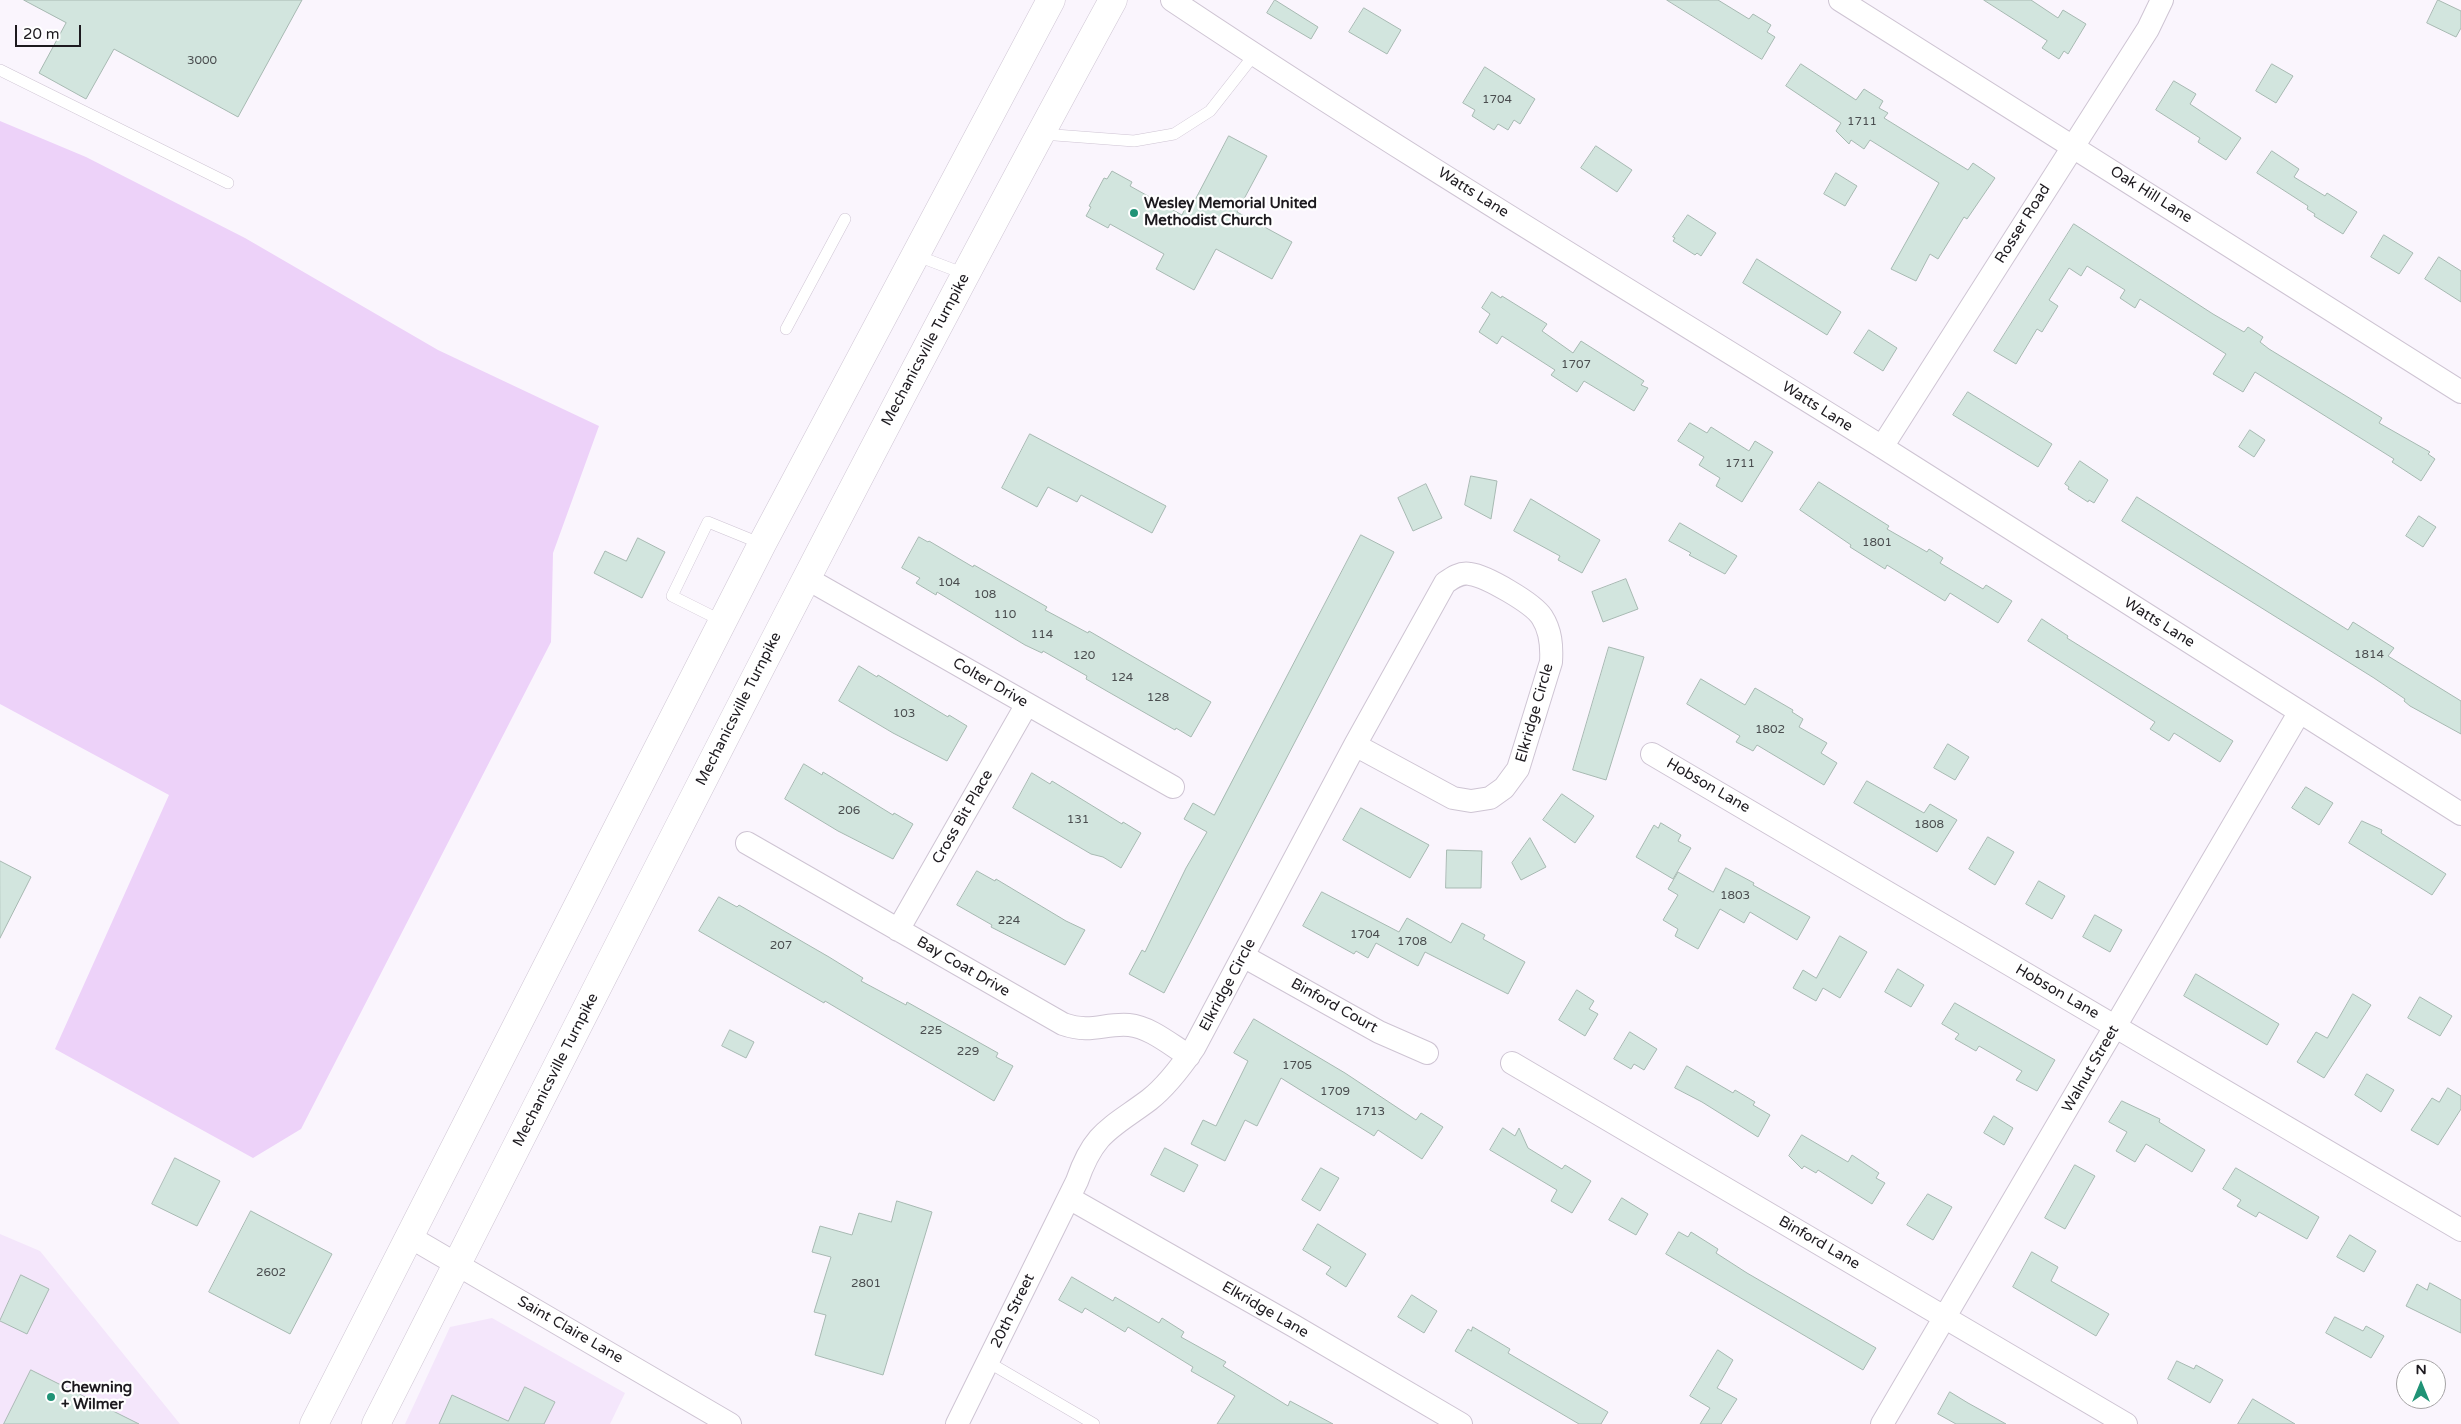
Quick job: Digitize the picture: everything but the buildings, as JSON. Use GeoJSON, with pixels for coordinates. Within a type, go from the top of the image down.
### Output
{"type":"FeatureCollection","features":[{"type":"Feature","properties":{"kind":"highway"},"geometry":{"type":"LineString","coordinates":[[314,1424],[722,621],[1051,0]]}},
{"type":"Feature","properties":{"kind":"highway","name":"Mechanicsville Turnpike"},"geometry":{"type":"LineString","coordinates":[[376,1424],[806,578],[1113,0]]}},
{"type":"Feature","properties":{"kind":"street","name":"Watts Lane"},"geometry":{"type":"LineString","coordinates":[[1172,0],[1554,244],[1882,447],[2461,814]]}},
{"type":"Feature","properties":{"kind":"street","name":"Oak Hill Lane"},"geometry":{"type":"LineString","coordinates":[[1840,0],[2461,392]]}},
{"type":"Feature","properties":{"kind":"street","name":"Rosser Road"},"geometry":{"type":"LineString","coordinates":[[1882,447],[2148,28],[2162,0]]}},
{"type":"Feature","properties":{"kind":"street","name":"Elkridge Circle"},"geometry":{"type":"LineString","coordinates":[[1069,1198],[1088,1152],[1096,1142],[1110,1126],[1159,1091],[1188,1056],[1355,745],[1445,583],[1455,576],[1468,573],[1482,578],[1530,605],[1542,616],[1549,630],[1552,645],[1551,662],[1518,769],[1504,788],[1490,798],[1471,801],[1453,798],[1355,745]]}},
{"type":"Feature","properties":{"kind":"street","name":"Colter Drive"},"geometry":{"type":"LineString","coordinates":[[806,578],[1174,787]]}},
{"type":"Feature","properties":{"kind":"street","name":"Cross Bit Place"},"geometry":{"type":"LineString","coordinates":[[898,930],[1027,704]]}},
{"type":"Feature","properties":{"kind":"street","name":"Walnut Street"},"geometry":{"type":"LineString","coordinates":[[1882,1424],[2299,713]]}},
{"type":"Feature","properties":{"kind":"street","name":"Hobson Lane"},"geometry":{"type":"LineString","coordinates":[[1652,754],[2461,1230]]}},
{"type":"Feature","properties":{"kind":"street","name":"Bay Coat Drive"},"geometry":{"type":"LineString","coordinates":[[747,843],[1062,1024],[1086,1030],[1120,1025],[1138,1027],[1188,1056]]}},
{"type":"Feature","properties":{"kind":"street","name":"Binford Court"},"geometry":{"type":"LineString","coordinates":[[1243,956],[1379,1032],[1427,1054]]}},
{"type":"Feature","properties":{"kind":"street","name":"Binford Lane"},"geometry":{"type":"LineString","coordinates":[[1512,1063],[2126,1424]]}},
{"type":"Feature","properties":{"kind":"street","name":"20th Street"},"geometry":{"type":"LineString","coordinates":[[958,1424],[1069,1198]]}},
{"type":"Feature","properties":{"kind":"street","name":"Elkridge Lane"},"geometry":{"type":"LineString","coordinates":[[1069,1198],[1461,1424]]}},
{"type":"Feature","properties":{"kind":"street","name":"Saint Claire Lane"},"geometry":{"type":"LineString","coordinates":[[410,1237],[730,1424]]}},
{"type":"Feature","properties":{"kind":"lane"},"geometry":{"type":"LineString","coordinates":[[1041,134],[1134,141],[1174,134],[1210,111],[1254,54]]}},
{"type":"Feature","properties":{"kind":"lane"},"geometry":{"type":"LineString","coordinates":[[0,70],[228,184]]}},
{"type":"Feature","properties":{"kind":"lane"},"geometry":{"type":"LineString","coordinates":[[786,329],[845,219]]}},
{"type":"Feature","properties":{"kind":"lane"},"geometry":{"type":"LineString","coordinates":[[915,255],[966,274]]}},
{"type":"Feature","properties":{"kind":"lane"},"geometry":{"type":"LineString","coordinates":[[722,621],[672,596],[708,522],[762,544]]}},
{"type":"Feature","properties":{"kind":"lane"},"geometry":{"type":"LineString","coordinates":[[988,1362],[1094,1424]]}},
{"type":"Feature","properties":{"kind":"shaded area"},"geometry":{"type":"Polygon","coordinates":[[[0,121],[86,157],[245,238],[438,350],[599,426],[553,553],[551,642],[301,1129],[253,1158],[55,1049],[169,795],[0,704],[0,121]]]}},
{"type":"Feature","properties":{"kind":"shaded area"},"geometry":{"type":"Polygon","coordinates":[[[0,1234],[40,1251],[180,1424],[0,1424],[0,1234]]]}},
{"type":"Feature","properties":{"kind":"shaded area"},"geometry":{"type":"Polygon","coordinates":[[[492,1318],[625,1393],[610,1424],[405,1424],[450,1327],[492,1318]]]}},
{"type":"Feature","properties":{"kind":"place","name":"Wesley Memorial United Methodist Church"},"geometry":{"type":"Point","coordinates":[1134,213]}},
{"type":"Feature","properties":{"kind":"place","name":"Chewning + Wilmer"},"geometry":{"type":"Point","coordinates":[51,1397]}}]}
